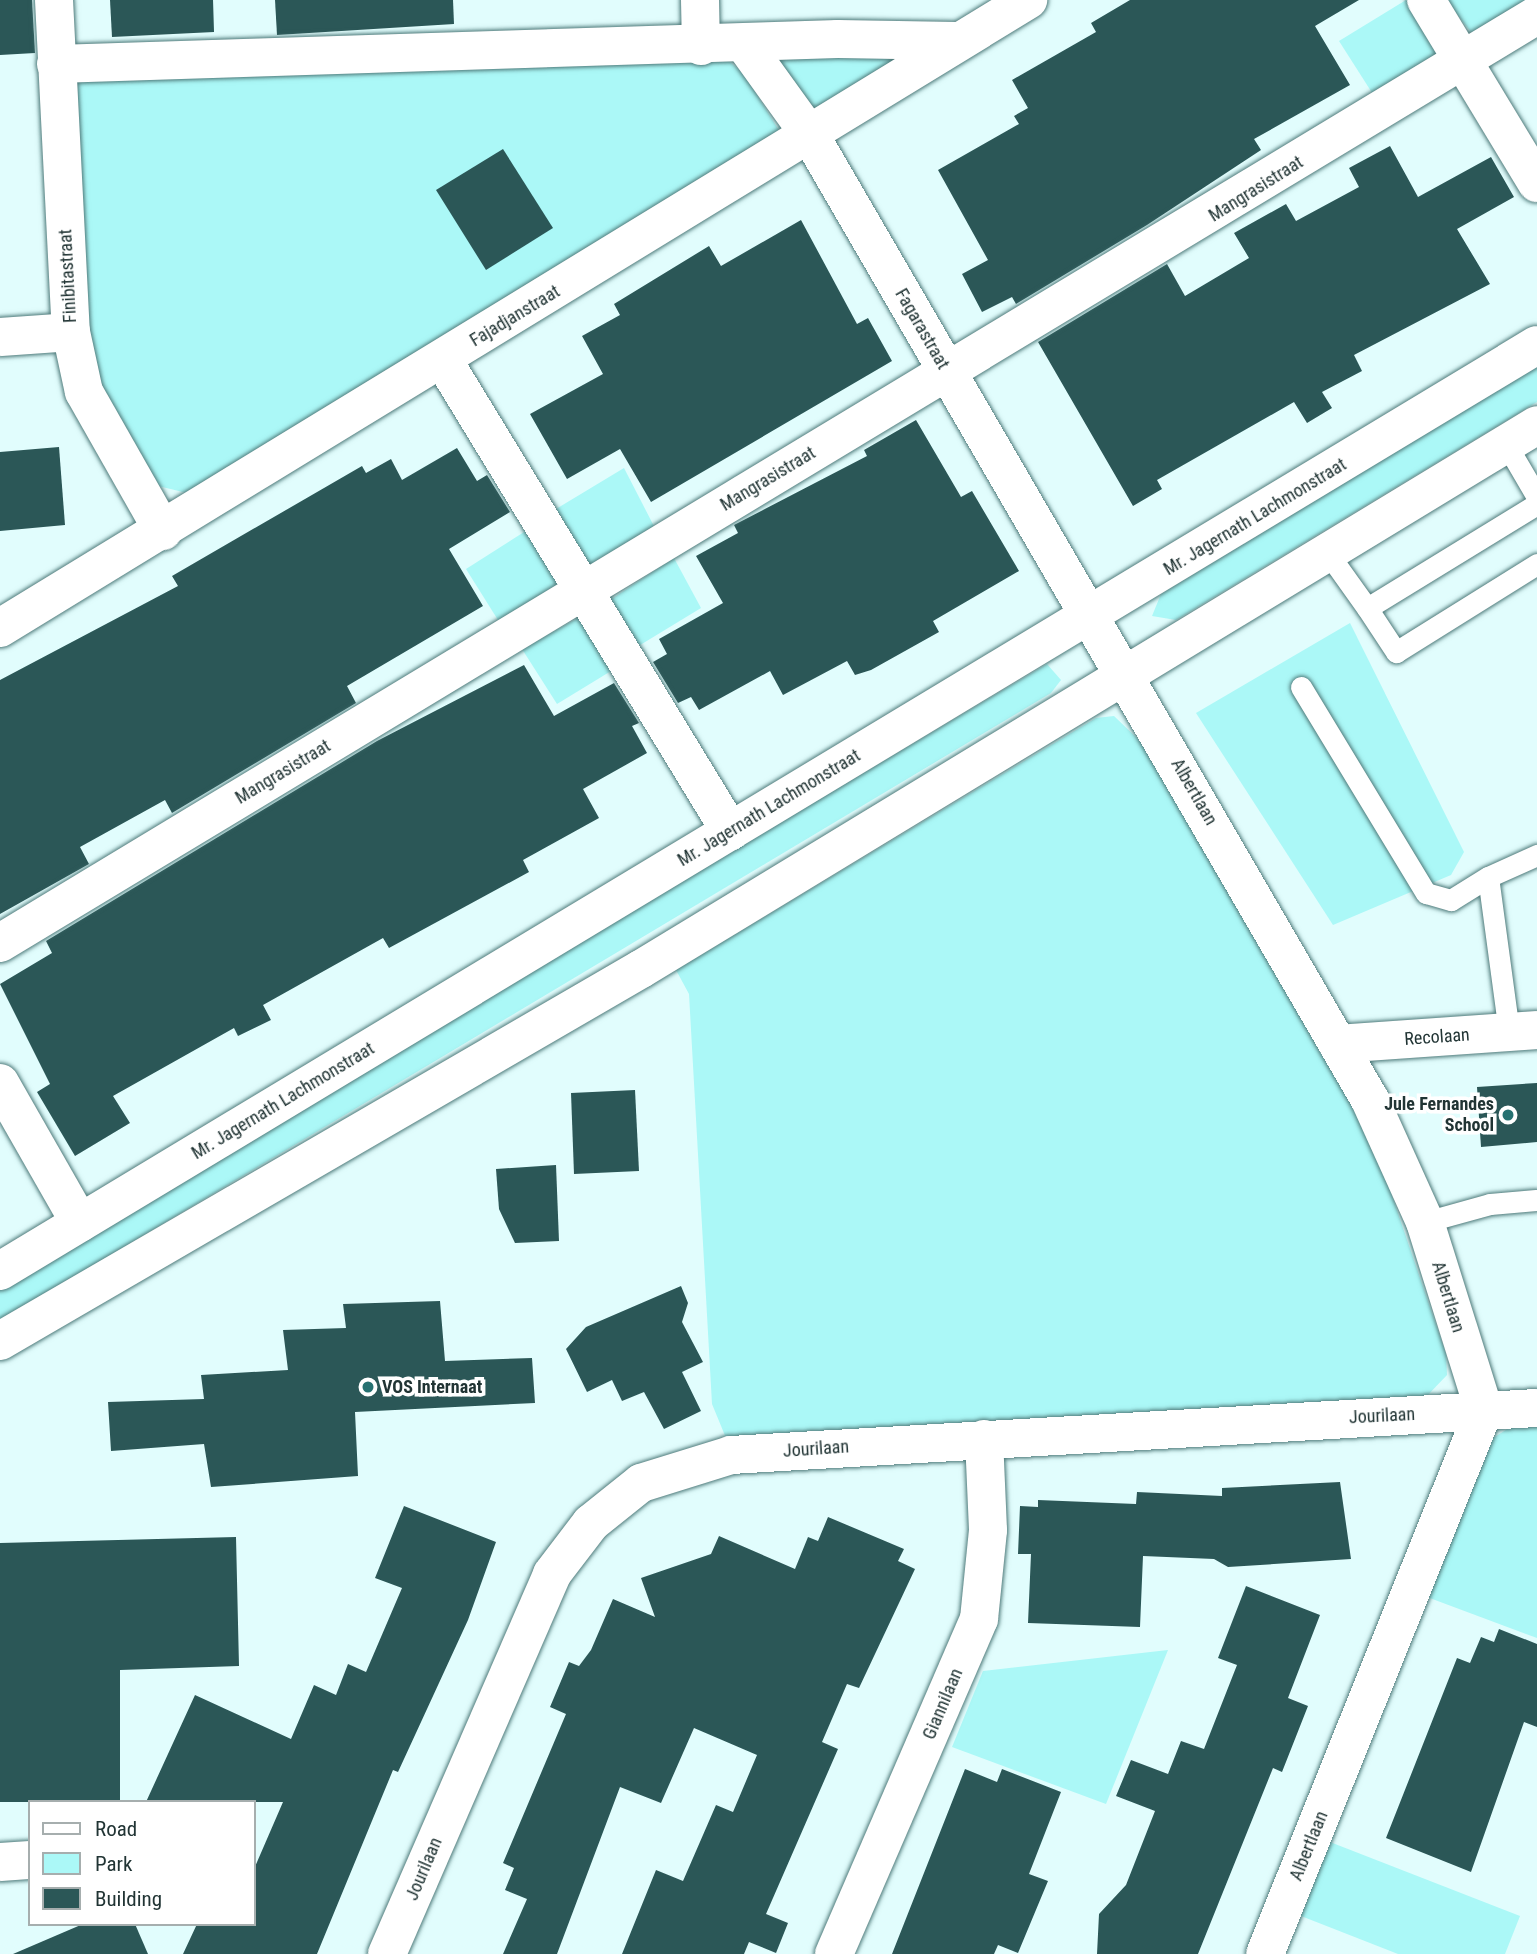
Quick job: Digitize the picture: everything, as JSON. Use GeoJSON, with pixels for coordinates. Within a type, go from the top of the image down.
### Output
{"type":"FeatureCollection","features":[{"type":"Feature","properties":{"kind":"street","name":"Finibitastraat"},"geometry":{"type":"LineString","coordinates":[[54,0],[71,332],[84,392],[163,531]]}},
{"type":"Feature","properties":{"kind":"street"},"geometry":{"type":"LineString","coordinates":[[700,0],[701,46]]}},
{"type":"Feature","properties":{"kind":"street","name":"Fajadjanstraat"},"geometry":{"type":"LineString","coordinates":[[0,628],[443,360],[810,135],[957,41],[1028,0]]}},
{"type":"Feature","properties":{"kind":"street"},"geometry":{"type":"LineString","coordinates":[[1426,0],[1537,183]]}},
{"type":"Feature","properties":{"kind":"street","name":"Mangrasistraat"},"geometry":{"type":"LineString","coordinates":[[0,943],[947,371],[1242,199],[1537,15]]}},
{"type":"Feature","properties":{"kind":"street"},"geometry":{"type":"LineString","coordinates":[[56,64],[957,41]]}},
{"type":"Feature","properties":{"kind":"street","name":"Fagarastraat"},"geometry":{"type":"LineString","coordinates":[[745,45],[810,135],[1126,673]]}},
{"type":"Feature","properties":{"kind":"street"},"geometry":{"type":"LineString","coordinates":[[0,337],[71,332]]}},
{"type":"Feature","properties":{"kind":"street","name":"Mr. Jagernath Lachmonstraat"},"geometry":{"type":"LineString","coordinates":[[0,1271],[730,831],[1093,617],[1537,345]]}},
{"type":"Feature","properties":{"kind":"street"},"geometry":{"type":"LineString","coordinates":[[443,360],[730,831]]}},
{"type":"Feature","properties":{"kind":"street"},"geometry":{"type":"LineString","coordinates":[[0,1341],[641,969],[1522,434]]}},
{"type":"Feature","properties":{"kind":"street","name":"Albertlaan"},"geometry":{"type":"LineString","coordinates":[[1126,673],[1338,1044],[1425,1223],[1484,1410],[1265,1954]]}},
{"type":"Feature","properties":{"kind":"street","name":"Recolaan"},"geometry":{"type":"LineString","coordinates":[[1338,1044],[1523,1031]]}},
{"type":"Feature","properties":{"kind":"street"},"geometry":{"type":"LineString","coordinates":[[0,1083],[80,1223]]}},
{"type":"Feature","properties":{"kind":"street","name":"Jourilaan"},"geometry":{"type":"LineString","coordinates":[[387,1954],[552,1574],[614,1501],[641,1483],[731,1455],[984,1438],[1537,1408]]}},
{"type":"Feature","properties":{"kind":"street","name":"Giannilaan"},"geometry":{"type":"LineString","coordinates":[[834,1954],[979,1619],[988,1530],[984,1438]]}},
{"type":"Feature","properties":{"kind":"street"},"geometry":{"type":"LineString","coordinates":[[0,1862],[28,1860]]}},
{"type":"Feature","properties":{"kind":"lane"},"geometry":{"type":"LineString","coordinates":[[1522,434],[1537,497]]}},
{"type":"Feature","properties":{"kind":"lane"},"geometry":{"type":"LineString","coordinates":[[1367,608],[1537,504]]}},
{"type":"Feature","properties":{"kind":"lane"},"geometry":{"type":"LineString","coordinates":[[1326,552],[1396,652],[1537,564]]}},
{"type":"Feature","properties":{"kind":"lane"},"geometry":{"type":"LineString","coordinates":[[1301,687],[1426,893],[1451,901],[1488,877],[1537,855]]}},
{"type":"Feature","properties":{"kind":"lane"},"geometry":{"type":"LineString","coordinates":[[1488,877],[1523,1031]]}},
{"type":"Feature","properties":{"kind":"lane"},"geometry":{"type":"LineString","coordinates":[[1425,1223],[1490,1204],[1536,1200]]}},
{"type":"Feature","properties":{"kind":"green space"},"geometry":{"type":"Polygon","coordinates":[[[1406,0],[1412,0],[1442,59],[1376,99],[1339,41],[1406,0]]]}},
{"type":"Feature","properties":{"kind":"green space"},"geometry":{"type":"Polygon","coordinates":[[[1446,0],[1535,0],[1474,36],[1446,0]]]}},
{"type":"Feature","properties":{"kind":"green space"},"geometry":{"type":"Polygon","coordinates":[[[906,54],[810,111],[778,58],[906,54]]]}},
{"type":"Feature","properties":{"kind":"green space"},"geometry":{"type":"Polygon","coordinates":[[[726,59],[743,73],[780,132],[187,493],[154,485],[105,400],[83,323],[77,75],[726,59]]]}},
{"type":"Feature","properties":{"kind":"green space"},"geometry":{"type":"Polygon","coordinates":[[[1537,366],[1537,402],[1176,620],[1152,616],[1161,594],[1537,366]]]}},
{"type":"Feature","properties":{"kind":"green space"},"geometry":{"type":"Polygon","coordinates":[[[624,468],[658,534],[591,567],[556,509],[624,468]]]}},
{"type":"Feature","properties":{"kind":"green space"},"geometry":{"type":"Polygon","coordinates":[[[535,525],[566,578],[503,628],[466,569],[535,525]]]}},
{"type":"Feature","properties":{"kind":"green space"},"geometry":{"type":"Polygon","coordinates":[[[674,558],[701,608],[632,650],[610,600],[674,558]]]}},
{"type":"Feature","properties":{"kind":"green space"},"geometry":{"type":"Polygon","coordinates":[[[582,616],[616,668],[557,704],[522,649],[582,616]]]}},
{"type":"Feature","properties":{"kind":"green space"},"geometry":{"type":"Polygon","coordinates":[[[1350,623],[1464,852],[1451,875],[1333,925],[1196,713],[1350,623]]]}},
{"type":"Feature","properties":{"kind":"green space"},"geometry":{"type":"Polygon","coordinates":[[[1047,664],[1061,680],[1051,693],[0,1321],[0,1286],[1047,664]]]}},
{"type":"Feature","properties":{"kind":"green space"},"geometry":{"type":"Polygon","coordinates":[[[1114,716],[1141,742],[1375,1146],[1446,1354],[1447,1375],[1424,1399],[726,1438],[712,1404],[689,994],[676,970],[1096,718],[1114,716]]]}},
{"type":"Feature","properties":{"kind":"green space"},"geometry":{"type":"Polygon","coordinates":[[[1537,1424],[1537,1638],[1427,1597],[1485,1443],[1509,1428],[1537,1424]]]}},
{"type":"Feature","properties":{"kind":"green space"},"geometry":{"type":"Polygon","coordinates":[[[1168,1650],[1106,1804],[952,1747],[983,1671],[1168,1650]]]}},
{"type":"Feature","properties":{"kind":"green space"},"geometry":{"type":"Polygon","coordinates":[[[1330,1842],[1520,1916],[1505,1954],[1398,1954],[1301,1916],[1330,1842]]]}},
{"type":"Feature","properties":{"kind":"building"},"geometry":{"type":"Polygon","coordinates":[[[0,0],[32,0],[35,53],[0,55],[0,0]]]}},
{"type":"Feature","properties":{"kind":"building"},"geometry":{"type":"Polygon","coordinates":[[[110,0],[213,0],[214,32],[112,37],[110,0]]]}},
{"type":"Feature","properties":{"kind":"building"},"geometry":{"type":"Polygon","coordinates":[[[275,0],[453,0],[454,24],[277,35],[275,0]]]}},
{"type":"Feature","properties":{"kind":"building"},"geometry":{"type":"Polygon","coordinates":[[[1130,0],[1359,0],[1315,26],[1350,85],[1254,139],[1261,150],[1147,225],[1016,304],[1012,297],[982,312],[962,274],[988,260],[938,170],[1019,124],[1014,116],[1028,108],[1012,80],[1096,32],[1091,23],[1130,0]]]}},
{"type":"Feature","properties":{"kind":"building"},"geometry":{"type":"Polygon","coordinates":[[[1390,146],[1418,197],[1491,157],[1514,197],[1457,229],[1490,284],[1354,355],[1362,371],[1322,392],[1332,408],[1307,423],[1294,402],[1157,480],[1162,489],[1133,506],[1038,342],[1167,264],[1185,296],[1249,258],[1234,233],[1286,204],[1296,221],[1359,187],[1349,168],[1390,146]]]}},
{"type":"Feature","properties":{"kind":"building"},"geometry":{"type":"Polygon","coordinates":[[[503,149],[553,228],[486,270],[436,190],[503,149]]]}},
{"type":"Feature","properties":{"kind":"building"},"geometry":{"type":"Polygon","coordinates":[[[801,220],[857,324],[868,318],[892,361],[651,502],[620,449],[567,479],[530,414],[603,374],[582,336],[620,315],[614,304],[709,246],[721,266],[801,220]]]}},
{"type":"Feature","properties":{"kind":"building"},"geometry":{"type":"Polygon","coordinates":[[[916,420],[961,497],[972,491],[1019,571],[933,621],[939,632],[871,670],[855,675],[847,661],[783,695],[770,671],[699,710],[691,697],[678,703],[653,662],[667,654],[659,639],[723,603],[696,556],[738,533],[734,525],[867,456],[864,450],[916,420]]]}},
{"type":"Feature","properties":{"kind":"building"},"geometry":{"type":"Polygon","coordinates":[[[59,447],[65,525],[0,531],[0,452],[59,447]]]}},
{"type":"Feature","properties":{"kind":"building"},"geometry":{"type":"Polygon","coordinates":[[[457,448],[477,481],[487,475],[510,512],[449,549],[483,606],[347,686],[356,703],[172,813],[165,800],[80,847],[89,864],[0,914],[0,680],[178,586],[172,576],[362,466],[366,473],[391,459],[402,480],[457,448]]]}},
{"type":"Feature","properties":{"kind":"building"},"geometry":{"type":"Polygon","coordinates":[[[524,665],[554,716],[614,683],[639,723],[632,726],[647,753],[583,789],[599,818],[523,860],[529,872],[389,948],[383,938],[263,1005],[271,1020],[238,1036],[234,1028],[113,1096],[130,1123],[75,1156],[37,1092],[50,1084],[0,984],[52,953],[46,941],[377,741],[524,665]]]}},
{"type":"Feature","properties":{"kind":"building","name":"Jule Fernandes School"},"geometry":{"type":"Polygon","coordinates":[[[1537,1083],[1537,1142],[1481,1147],[1477,1087],[1537,1083]]]}},
{"type":"Feature","properties":{"kind":"building"},"geometry":{"type":"Polygon","coordinates":[[[635,1090],[639,1171],[574,1174],[571,1093],[635,1090]]]}},
{"type":"Feature","properties":{"kind":"building"},"geometry":{"type":"Polygon","coordinates":[[[556,1165],[559,1241],[515,1243],[499,1209],[496,1169],[556,1165]]]}},
{"type":"Feature","properties":{"kind":"building"},"geometry":{"type":"Polygon","coordinates":[[[681,1286],[688,1303],[682,1322],[703,1362],[682,1372],[701,1411],[664,1429],[644,1392],[622,1401],[612,1380],[587,1392],[566,1349],[586,1327],[681,1286]]]}},
{"type":"Feature","properties":{"kind":"building","name":"VOS Internaat"},"geometry":{"type":"Polygon","coordinates":[[[440,1301],[445,1361],[532,1358],[535,1403],[355,1412],[358,1476],[211,1487],[204,1444],[111,1451],[108,1402],[204,1399],[201,1375],[288,1370],[283,1330],[346,1328],[343,1304],[440,1301]]]}},
{"type":"Feature","properties":{"kind":"building"},"geometry":{"type":"Polygon","coordinates":[[[1340,1482],[1351,1559],[1228,1567],[1214,1559],[1143,1556],[1140,1627],[1028,1623],[1031,1554],[1018,1554],[1020,1506],[1038,1507],[1038,1500],[1136,1504],[1137,1492],[1222,1496],[1222,1488],[1340,1482]]]}},
{"type":"Feature","properties":{"kind":"building"},"geometry":{"type":"Polygon","coordinates":[[[404,1506],[496,1542],[468,1620],[398,1772],[393,1770],[317,1954],[183,1954],[196,1926],[256,1926],[256,1864],[283,1802],[147,1800],[195,1695],[291,1739],[314,1685],[336,1695],[348,1664],[366,1672],[402,1588],[375,1578],[404,1506]]]}},
{"type":"Feature","properties":{"kind":"building"},"geometry":{"type":"Polygon","coordinates":[[[828,1517],[904,1549],[898,1561],[915,1569],[859,1688],[847,1684],[822,1742],[838,1749],[766,1914],[788,1923],[776,1953],[749,1942],[744,1954],[622,1954],[656,1870],[683,1881],[716,1805],[733,1812],[757,1755],[694,1728],[661,1803],[620,1787],[557,1954],[503,1954],[527,1899],[505,1890],[514,1868],[503,1863],[566,1714],[550,1707],[569,1662],[579,1666],[591,1650],[613,1599],[655,1617],[641,1578],[711,1554],[719,1536],[795,1569],[808,1537],[818,1541],[828,1517]]]}},
{"type":"Feature","properties":{"kind":"building"},"geometry":{"type":"Polygon","coordinates":[[[236,1537],[239,1666],[120,1670],[120,1800],[0,1802],[0,1543],[236,1537]]]}},
{"type":"Feature","properties":{"kind":"building"},"geometry":{"type":"Polygon","coordinates":[[[1246,1586],[1320,1615],[1288,1698],[1308,1706],[1282,1772],[1273,1768],[1198,1954],[1097,1954],[1099,1914],[1126,1885],[1155,1811],[1116,1796],[1131,1760],[1168,1774],[1181,1741],[1204,1749],[1237,1665],[1218,1658],[1246,1586]]]}},
{"type":"Feature","properties":{"kind":"building"},"geometry":{"type":"Polygon","coordinates":[[[1499,1629],[1537,1644],[1537,1727],[1524,1722],[1471,1872],[1386,1838],[1457,1658],[1470,1663],[1481,1637],[1494,1642],[1499,1629]]]}},
{"type":"Feature","properties":{"kind":"building"},"geometry":{"type":"Polygon","coordinates":[[[965,1769],[997,1782],[1002,1769],[1061,1792],[1029,1874],[1048,1881],[1018,1953],[998,1945],[994,1954],[892,1954],[965,1769]]]}},
{"type":"Feature","properties":{"kind":"building"},"geometry":{"type":"Polygon","coordinates":[[[78,1926],[136,1926],[148,1954],[13,1954],[78,1926]]]}},
{"type":"Feature","properties":{"kind":"place","name":"Jule Fernandes School"},"geometry":{"type":"Point","coordinates":[1508,1115]}},
{"type":"Feature","properties":{"kind":"place","name":"VOS Internaat"},"geometry":{"type":"Point","coordinates":[368,1387]}}]}
